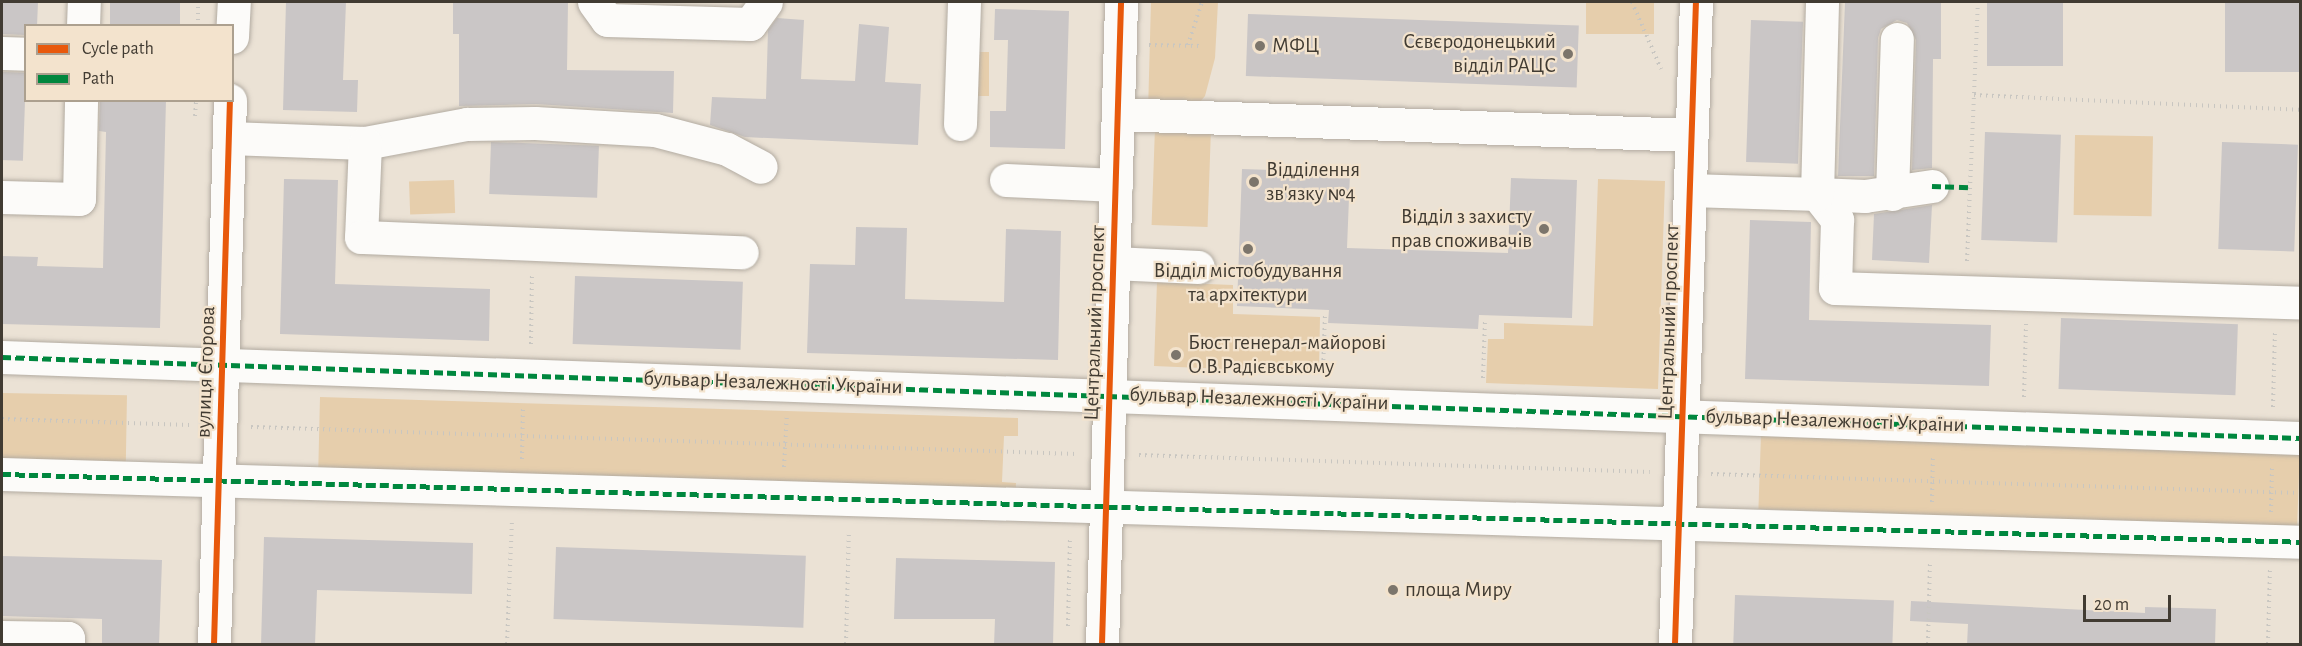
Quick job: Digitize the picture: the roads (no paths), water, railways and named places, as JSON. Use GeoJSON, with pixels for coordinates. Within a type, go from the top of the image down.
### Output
{"type":"FeatureCollection","features":[{"type":"Feature","properties":{"kind":"street"},"geometry":{"type":"LineString","coordinates":[[83,24],[84,2]]}},
{"type":"Feature","properties":{"kind":"street"},"geometry":{"type":"LineString","coordinates":[[233,24],[234,2]]}},
{"type":"Feature","properties":{"kind":"street"},"geometry":{"type":"LineString","coordinates":[[594,2],[607,20],[750,24],[766,2]]}},
{"type":"Feature","properties":{"kind":"street"},"geometry":{"type":"LineString","coordinates":[[960,124],[964,2]]}},
{"type":"Feature","properties":{"kind":"street","name":"Центральний проспект"},"geometry":{"type":"LineString","coordinates":[[1102,645],[1121,2]]}},
{"type":"Feature","properties":{"kind":"street","name":"Центральний проспект"},"geometry":{"type":"LineString","coordinates":[[1675,645],[1696,2]]}},
{"type":"Feature","properties":{"kind":"street"},"geometry":{"type":"LineString","coordinates":[[1822,2],[1817,194],[1837,220],[1835,288],[2301,303]]}},
{"type":"Feature","properties":{"kind":"street"},"geometry":{"type":"LineString","coordinates":[[1892,194],[1898,39]]}},
{"type":"Feature","properties":{"kind":"street"},"geometry":{"type":"LineString","coordinates":[[2,53],[24,54]]}},
{"type":"Feature","properties":{"kind":"street"},"geometry":{"type":"LineString","coordinates":[[2,197],[79,199],[81,102]]}},
{"type":"Feature","properties":{"kind":"street","name":"вулиця Єгорова"},"geometry":{"type":"LineString","coordinates":[[214,645],[230,102]]}},
{"type":"Feature","properties":{"kind":"street"},"geometry":{"type":"LineString","coordinates":[[1118,114],[1691,135]]}},
{"type":"Feature","properties":{"kind":"street"},"geometry":{"type":"LineString","coordinates":[[229,138],[365,143],[467,124],[535,123],[655,130],[728,149],[761,167]]}},
{"type":"Feature","properties":{"kind":"street"},"geometry":{"type":"LineString","coordinates":[[365,143],[361,237],[533,247],[742,252]]}},
{"type":"Feature","properties":{"kind":"street"},"geometry":{"type":"LineString","coordinates":[[1006,180],[1116,185]]}},
{"type":"Feature","properties":{"kind":"street"},"geometry":{"type":"LineString","coordinates":[[1690,190],[1892,194],[1932,186]]}},
{"type":"Feature","properties":{"kind":"street"},"geometry":{"type":"LineString","coordinates":[[1113,263],[1198,267]]}},
{"type":"Feature","properties":{"kind":"street","name":"бульвар Незалежності України"},"geometry":{"type":"LineString","coordinates":[[2,357],[1110,393],[2301,438]]}},
{"type":"Feature","properties":{"kind":"street"},"geometry":{"type":"LineString","coordinates":[[2,474],[2286,541]]}},
{"type":"Feature","properties":{"kind":"street"},"geometry":{"type":"LineString","coordinates":[[2,637],[68,638],[68,645]]}},
{"type":"Feature","properties":{"kind":"place","name":"МФЦ"},"geometry":{"type":"Point","coordinates":[1260,46]}},
{"type":"Feature","properties":{"kind":"place","name":"Сєвєродонецький відділ РАЦС"},"geometry":{"type":"Point","coordinates":[1568,54]}},
{"type":"Feature","properties":{"kind":"place","name":"Відділення зв'язку №4"},"geometry":{"type":"Point","coordinates":[1254,182]}},
{"type":"Feature","properties":{"kind":"place","name":"Відділ з захисту прав споживачів"},"geometry":{"type":"Point","coordinates":[1544,229]}},
{"type":"Feature","properties":{"kind":"place","name":"Відділ містобудування та архітектури"},"geometry":{"type":"Point","coordinates":[1248,249]}},
{"type":"Feature","properties":{"kind":"place","name":"Бюст генерал-майорові О.В.Радієвському"},"geometry":{"type":"Point","coordinates":[1176,355]}},
{"type":"Feature","properties":{"kind":"place","name":"площа Миру"},"geometry":{"type":"Point","coordinates":[1393,590]}}]}
